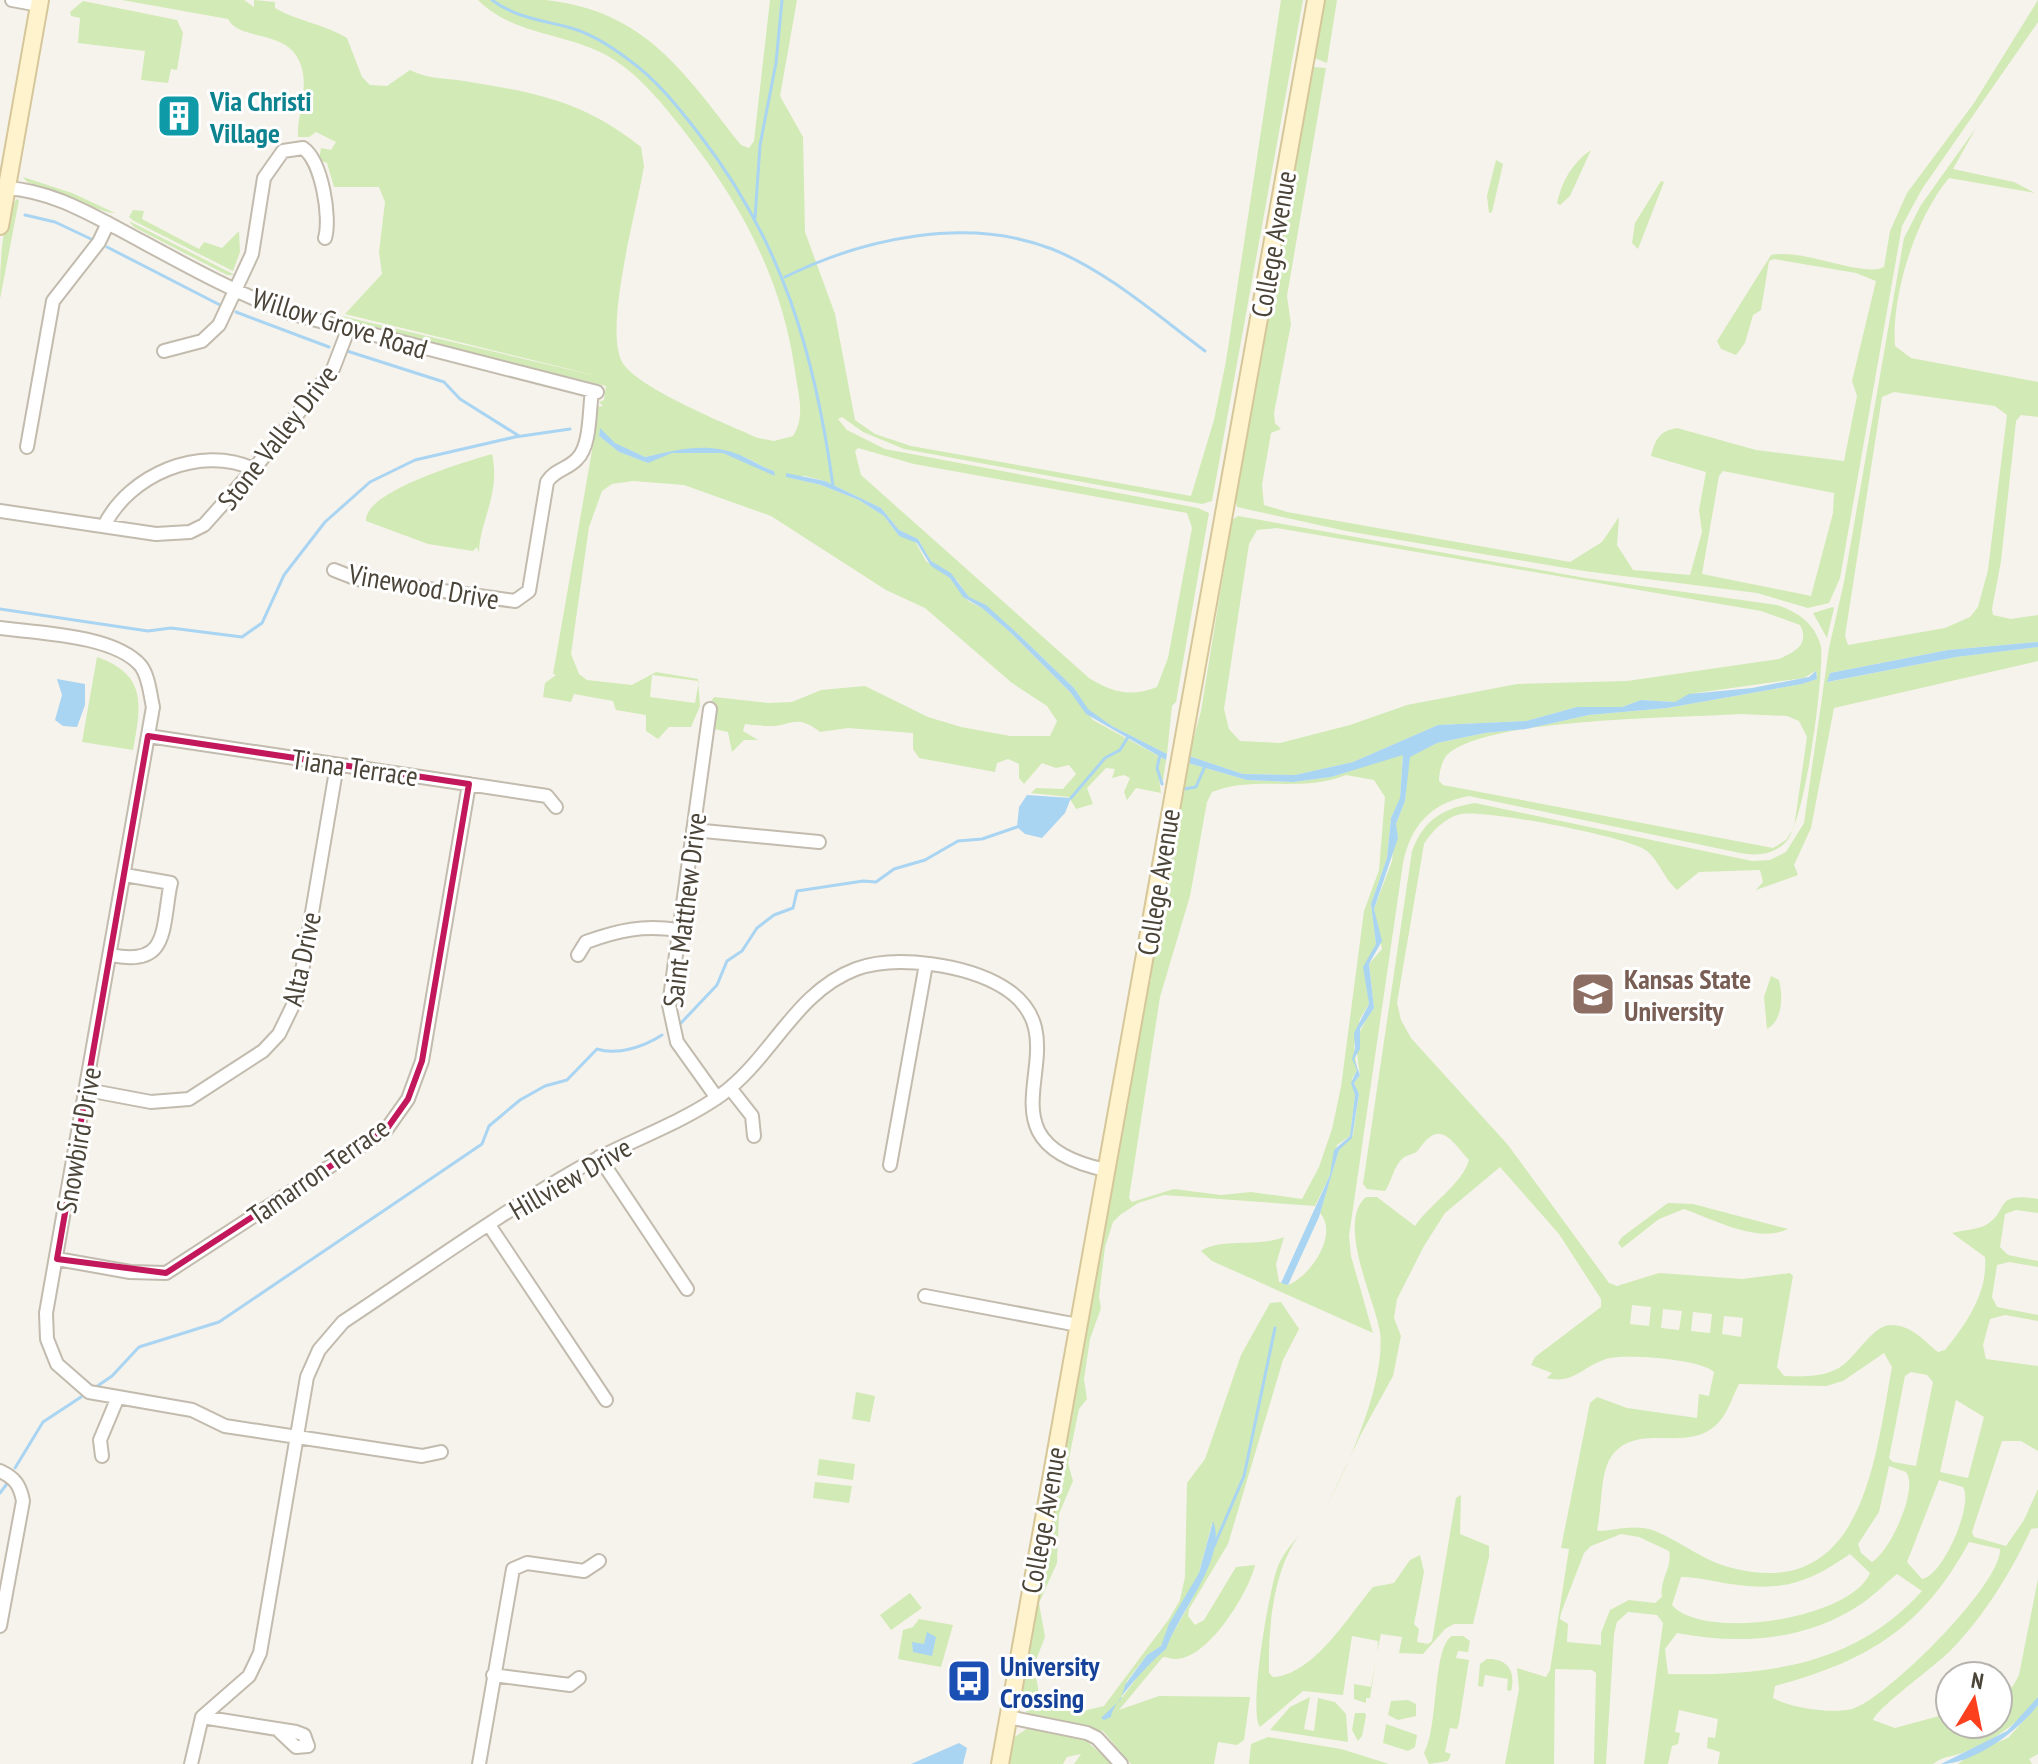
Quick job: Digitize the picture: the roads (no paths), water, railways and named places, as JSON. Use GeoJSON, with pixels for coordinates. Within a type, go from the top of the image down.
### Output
{"type":"FeatureCollection","features":[{"type":"Feature","properties":{"kind":"street"},"geometry":{"type":"LineString","coordinates":[[0,226],[40,2],[12,0]]}},
{"type":"Feature","properties":{"kind":"street","name":"College Avenue"},"geometry":{"type":"LineString","coordinates":[[1000,1764],[1316,0]]}},
{"type":"Feature","properties":{"kind":"street"},"geometry":{"type":"LineString","coordinates":[[164,351],[202,341],[219,325],[252,254],[264,178],[283,151],[303,148],[314,160],[329,215],[325,238]]}},
{"type":"Feature","properties":{"kind":"street","name":"Willow Grove Road"},"geometry":{"type":"LineString","coordinates":[[7,188],[51,197],[289,313],[595,391]]}},
{"type":"Feature","properties":{"kind":"street"},"geometry":{"type":"LineString","coordinates":[[27,447],[53,301],[99,242],[108,223]]}},
{"type":"Feature","properties":{"kind":"street","name":"Stone Valley Drive"},"geometry":{"type":"LineString","coordinates":[[0,511],[156,534],[190,532],[216,515],[333,369],[348,330]]}},
{"type":"Feature","properties":{"kind":"street","name":"Vinewood Drive"},"geometry":{"type":"LineString","coordinates":[[334,570],[373,581],[515,601],[524,598],[529,591],[547,482],[553,472],[579,458],[595,391]]}},
{"type":"Feature","properties":{"kind":"street"},"geometry":{"type":"LineString","coordinates":[[104,526],[112,511],[137,486],[169,469],[219,462],[254,469]]}},
{"type":"Feature","properties":{"kind":"street","name":"Snowbird Drive"},"geometry":{"type":"LineString","coordinates":[[0,628],[101,643],[126,654],[142,667],[153,707],[46,1313],[47,1339],[52,1353],[64,1374],[89,1392],[192,1410],[225,1426],[422,1456],[441,1452]]}},
{"type":"Feature","properties":{"kind":"street","name":"Saint Matthew Drive"},"geometry":{"type":"LineString","coordinates":[[710,709],[669,1005],[677,1042],[717,1098]]}},
{"type":"Feature","properties":{"kind":"street","name":"Tiana Terrace"},"geometry":{"type":"LineString","coordinates":[[148,736],[547,796],[556,807]]}},
{"type":"Feature","properties":{"kind":"street","name":"Alta Drive"},"geometry":{"type":"LineString","coordinates":[[87,1090],[151,1102],[189,1099],[263,1051],[279,1034],[298,995],[337,765]]}},
{"type":"Feature","properties":{"kind":"street","name":"Tamarron Terrace"},"geometry":{"type":"LineString","coordinates":[[57,1259],[130,1272],[166,1273],[386,1130],[408,1099],[422,1061],[469,784]]}},
{"type":"Feature","properties":{"kind":"street"},"geometry":{"type":"LineString","coordinates":[[693,830],[819,842]]}},
{"type":"Feature","properties":{"kind":"street"},"geometry":{"type":"LineString","coordinates":[[111,955],[141,959],[159,946],[171,883],[125,875]]}},
{"type":"Feature","properties":{"kind":"street"},"geometry":{"type":"LineString","coordinates":[[578,955],[586,942],[625,929],[640,926],[678,930]]}},
{"type":"Feature","properties":{"kind":"street","name":"Hillview Drive"},"geometry":{"type":"LineString","coordinates":[[202,1717],[256,1668],[312,1363],[343,1322],[489,1225],[599,1157],[717,1098],[772,1047],[801,1007],[838,977],[882,962],[926,964],[987,979],[1019,999],[1034,1017],[1038,1035],[1030,1101],[1041,1137],[1057,1154],[1106,1170]]}},
{"type":"Feature","properties":{"kind":"street"},"geometry":{"type":"LineString","coordinates":[[890,1165],[926,964]]}},
{"type":"Feature","properties":{"kind":"street"},"geometry":{"type":"LineString","coordinates":[[730,1088],[752,1116],[754,1136]]}},
{"type":"Feature","properties":{"kind":"street"},"geometry":{"type":"LineString","coordinates":[[599,1157],[687,1289]]}},
{"type":"Feature","properties":{"kind":"street"},"geometry":{"type":"LineString","coordinates":[[489,1225],[606,1400]]}},
{"type":"Feature","properties":{"kind":"street"},"geometry":{"type":"LineString","coordinates":[[925,1296],[1078,1325]]}},
{"type":"Feature","properties":{"kind":"street"},"geometry":{"type":"LineString","coordinates":[[102,1456],[100,1440],[118,1397]]}},
{"type":"Feature","properties":{"kind":"street"},"geometry":{"type":"LineString","coordinates":[[0,1471],[11,1476],[20,1487],[23,1501],[0,1626]]}},
{"type":"Feature","properties":{"kind":"street"},"geometry":{"type":"LineString","coordinates":[[479,1764],[513,1569],[527,1563],[584,1571],[599,1561]]}},
{"type":"Feature","properties":{"kind":"street"},"geometry":{"type":"LineString","coordinates":[[493,1675],[570,1685],[579,1678]]}},
{"type":"Feature","properties":{"kind":"street"},"geometry":{"type":"LineString","coordinates":[[191,1764],[202,1717],[279,1731]]}},
{"type":"Feature","properties":{"kind":"street"},"geometry":{"type":"LineString","coordinates":[[1008,1717],[1087,1733],[1097,1738],[1121,1764]]}},
{"type":"Feature","properties":{"kind":"water"},"geometry":{"type":"Polygon","coordinates":[[[600,428],[615,443],[645,457],[692,448],[716,448],[774,471],[775,476],[723,453],[672,453],[648,463],[619,452],[599,436],[600,428]]]}},
{"type":"Feature","properties":{"kind":"water"},"geometry":{"type":"Polygon","coordinates":[[[786,473],[825,481],[881,508],[899,530],[918,539],[931,561],[951,573],[969,597],[986,605],[1074,688],[1088,709],[1112,726],[1167,754],[1166,760],[1086,714],[1071,693],[1012,634],[982,608],[963,597],[950,578],[931,566],[917,543],[899,536],[884,516],[859,500],[821,485],[786,477],[786,473]]]}},
{"type":"Feature","properties":{"kind":"water"},"geometry":{"type":"Polygon","coordinates":[[[2038,642],[2038,647],[1956,657],[1827,682],[1830,673],[1948,650],[2038,642]]]}},
{"type":"Feature","properties":{"kind":"water"},"geometry":{"type":"Polygon","coordinates":[[[1816,671],[1817,679],[1802,684],[1667,708],[1589,715],[1526,729],[1485,733],[1437,743],[1410,757],[1405,801],[1396,824],[1398,838],[1374,909],[1382,941],[1369,964],[1374,1008],[1360,1029],[1360,1049],[1354,1059],[1360,1075],[1354,1083],[1359,1094],[1352,1138],[1339,1150],[1319,1217],[1288,1285],[1281,1283],[1330,1175],[1334,1150],[1350,1136],[1355,1095],[1351,1083],[1357,1070],[1352,1059],[1354,1033],[1369,1004],[1363,967],[1376,944],[1371,904],[1387,858],[1391,818],[1400,798],[1403,755],[1331,777],[1293,782],[1247,780],[1188,763],[1189,756],[1243,774],[1295,775],[1353,762],[1438,725],[1526,721],[1577,707],[1622,707],[1641,700],[1675,702],[1689,694],[1752,688],[1809,677],[1816,671]]]}},
{"type":"Feature","properties":{"kind":"water"},"geometry":{"type":"Polygon","coordinates":[[[57,679],[85,684],[85,705],[77,727],[63,726],[55,720],[62,695],[57,679]]]}},
{"type":"Feature","properties":{"kind":"water"},"geometry":{"type":"Polygon","coordinates":[[[1027,795],[1071,798],[1065,813],[1042,838],[1025,834],[1017,827],[1019,807],[1027,795]]]}},
{"type":"Feature","properties":{"kind":"water"},"geometry":{"type":"Polygon","coordinates":[[[1213,1521],[1216,1535],[1214,1551],[1200,1585],[1166,1649],[1122,1697],[1125,1685],[1147,1655],[1161,1646],[1169,1624],[1199,1573],[1213,1521]]]}},
{"type":"Feature","properties":{"kind":"water"},"geometry":{"type":"Polygon","coordinates":[[[927,1632],[936,1637],[932,1656],[913,1652],[912,1642],[924,1644],[927,1632]]]}},
{"type":"Feature","properties":{"kind":"water"},"geometry":{"type":"Polygon","coordinates":[[[2038,1697],[2038,1705],[2029,1715],[2014,1729],[2014,1723],[2038,1697]]]}},
{"type":"Feature","properties":{"kind":"water"},"geometry":{"type":"Polygon","coordinates":[[[1118,1702],[1111,1717],[1101,1718],[1118,1702]]]}},
{"type":"Feature","properties":{"kind":"water"},"geometry":{"type":"Polygon","coordinates":[[[1989,1740],[2000,1740],[1967,1758],[1941,1764],[1989,1740]]]}},
{"type":"Feature","properties":{"kind":"water"},"geometry":{"type":"Polygon","coordinates":[[[959,1743],[967,1748],[963,1764],[911,1764],[959,1743]]]}},
{"type":"Feature","properties":{"kind":"waterway"},"geometry":{"type":"LineString","coordinates":[[492,0],[520,15],[587,34],[622,55],[667,94],[728,174],[773,258],[805,345],[833,486]]}},
{"type":"Feature","properties":{"kind":"waterway"},"geometry":{"type":"LineString","coordinates":[[755,218],[760,145],[776,63],[782,0]]}},
{"type":"Feature","properties":{"kind":"waterway"},"geometry":{"type":"LineString","coordinates":[[25,215],[55,222],[91,239]]}},
{"type":"Feature","properties":{"kind":"waterway"},"geometry":{"type":"LineString","coordinates":[[785,277],[848,252],[916,236],[986,234],[1019,239],[1052,249],[1092,269],[1132,295],[1205,351]]}},
{"type":"Feature","properties":{"kind":"waterway"},"geometry":{"type":"LineString","coordinates":[[107,247],[220,305]]}},
{"type":"Feature","properties":{"kind":"waterway"},"geometry":{"type":"LineString","coordinates":[[236,312],[329,347]]}},
{"type":"Feature","properties":{"kind":"waterway"},"geometry":{"type":"LineString","coordinates":[[347,351],[444,382],[460,399],[519,436]]}},
{"type":"Feature","properties":{"kind":"waterway"},"geometry":{"type":"LineString","coordinates":[[0,609],[148,631],[171,628],[242,637],[262,623],[284,575],[325,522],[370,482],[415,460],[515,437],[570,429]]}},
{"type":"Feature","properties":{"kind":"waterway"},"geometry":{"type":"LineString","coordinates":[[1071,798],[1105,758],[1120,750],[1128,737]]}},
{"type":"Feature","properties":{"kind":"waterway"},"geometry":{"type":"LineString","coordinates":[[1160,755],[1157,768],[1162,784]]}},
{"type":"Feature","properties":{"kind":"waterway"},"geometry":{"type":"LineString","coordinates":[[1184,789],[1196,787],[1205,766]]}},
{"type":"Feature","properties":{"kind":"waterway"},"geometry":{"type":"LineString","coordinates":[[681,1023],[717,985],[727,961],[742,951],[757,928],[774,915],[793,908],[797,891],[863,881],[876,882],[894,869],[925,860],[958,841],[982,839],[1017,827]]}},
{"type":"Feature","properties":{"kind":"waterway"},"geometry":{"type":"LineString","coordinates":[[96,1387],[112,1376],[139,1347],[219,1322],[482,1144],[489,1126],[520,1100],[545,1086],[567,1080],[597,1049],[631,1049],[662,1035]]}},
{"type":"Feature","properties":{"kind":"waterway"},"geometry":{"type":"LineString","coordinates":[[1214,1546],[1244,1476],[1275,1328]]}},
{"type":"Feature","properties":{"kind":"waterway"},"geometry":{"type":"LineString","coordinates":[[15,1468],[43,1422],[81,1397]]}},
{"type":"Feature","properties":{"kind":"waterway"},"geometry":{"type":"LineString","coordinates":[[0,1493],[9,1481]]}},
{"type":"Feature","properties":{"kind":"place","name":"Via Christi Village"},"geometry":{"type":"Point","coordinates":[179,116]}},
{"type":"Feature","properties":{"kind":"place","name":"Kansas State University"},"geometry":{"type":"Point","coordinates":[1593,994]}},
{"type":"Feature","properties":{"kind":"place","name":"University Crossing"},"geometry":{"type":"Point","coordinates":[969,1681]}}]}
